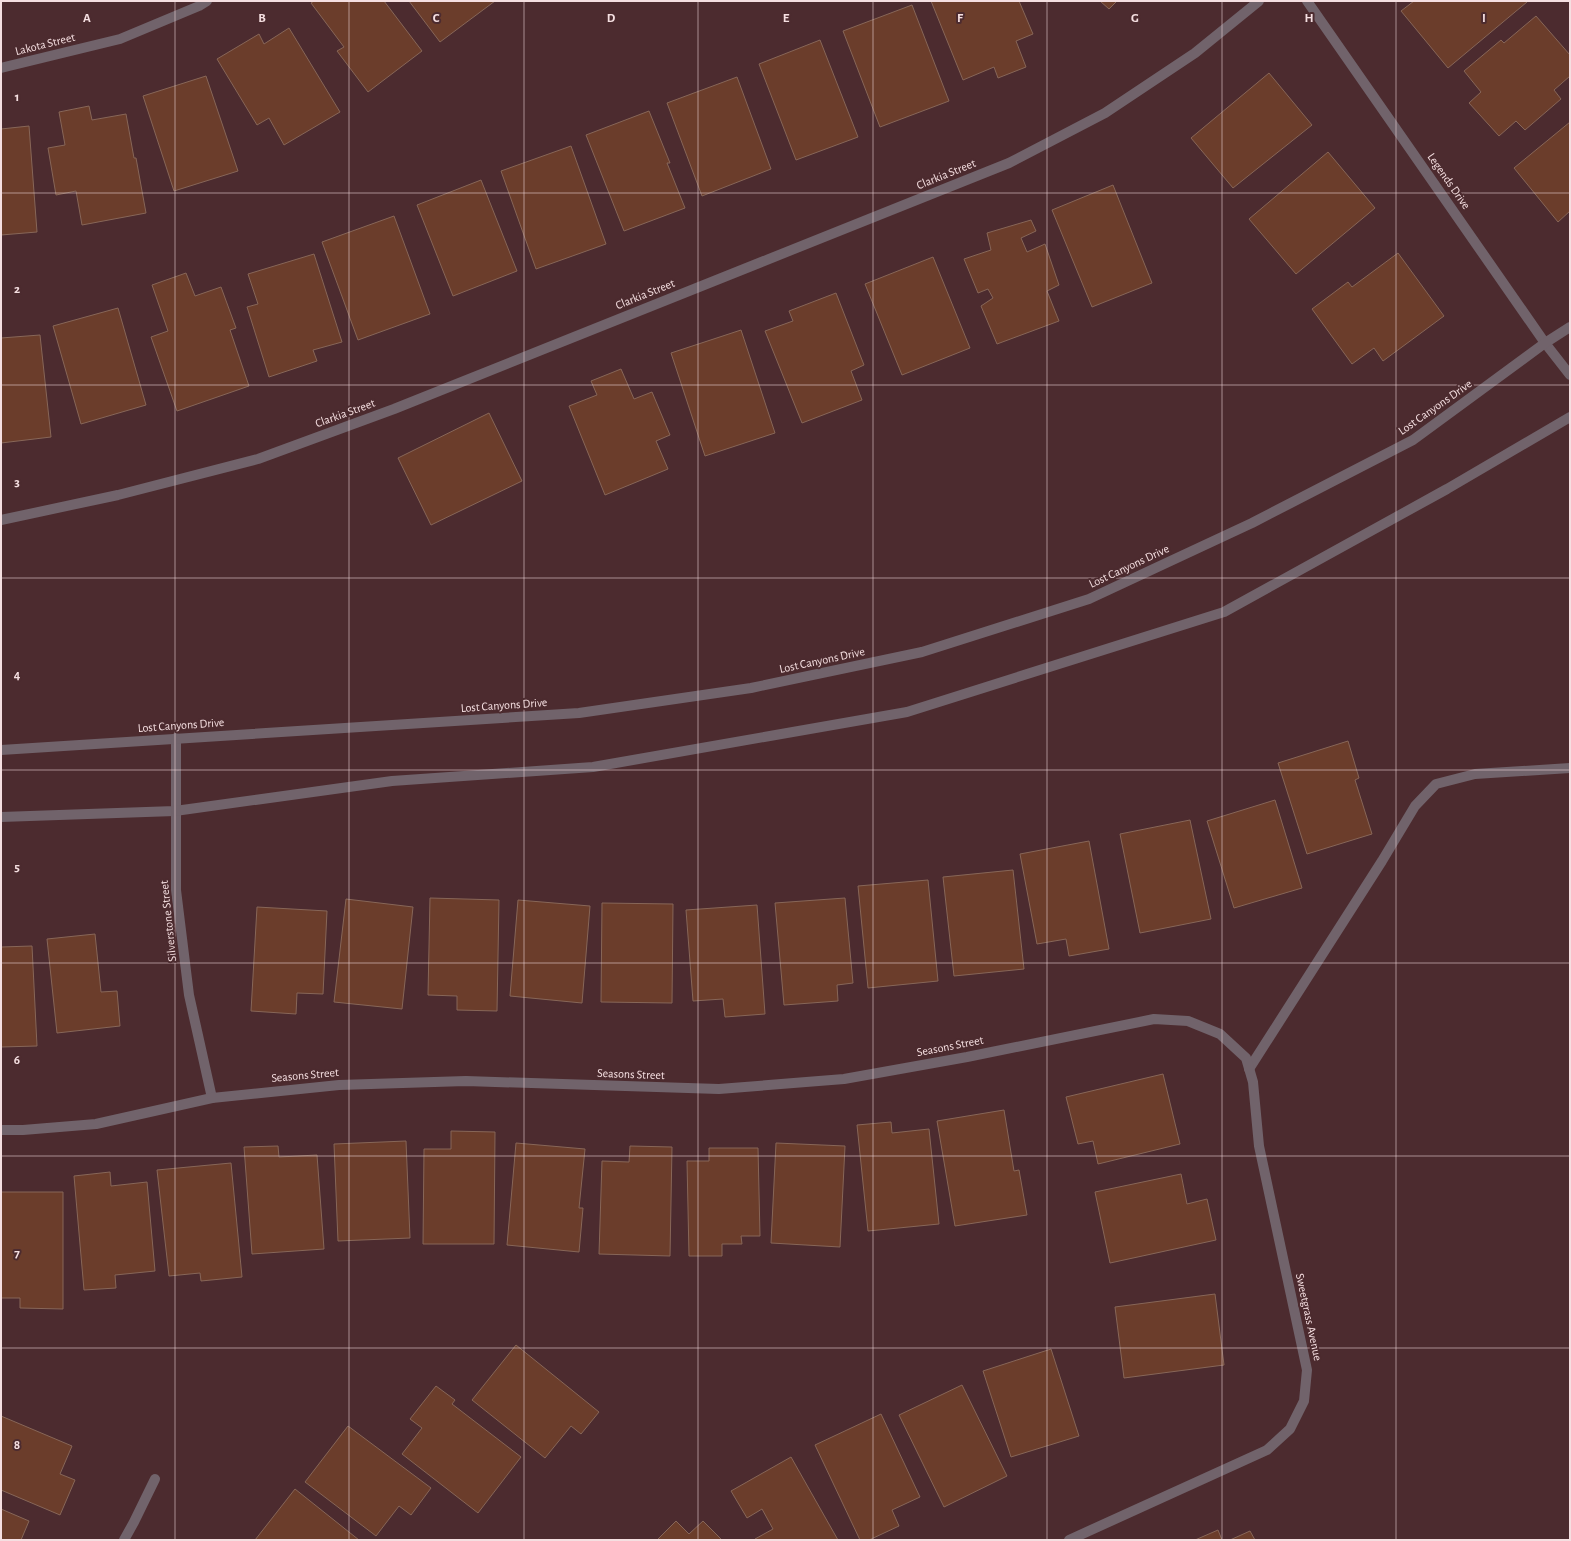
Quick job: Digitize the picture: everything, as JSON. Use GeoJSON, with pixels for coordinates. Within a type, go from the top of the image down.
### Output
{"type":"FeatureCollection","features":[{"type":"Feature","properties":{"kind":"street","name":"Lakota Street"},"geometry":{"type":"LineString","coordinates":[[1,68],[120,39],[199,6],[207,1]]}},
{"type":"Feature","properties":{"kind":"street","name":"Clarkia Street"},"geometry":{"type":"LineString","coordinates":[[1,520],[118,495],[258,459],[394,409],[1009,163],[1111,108],[1195,54],[1259,1]]}},
{"type":"Feature","properties":{"kind":"street","name":"Legends Drive"},"geometry":{"type":"LineString","coordinates":[[1307,1],[1570,375]]}},
{"type":"Feature","properties":{"kind":"street","name":"Lost Canyons Drive"},"geometry":{"type":"LineString","coordinates":[[1,750],[579,713],[751,688],[922,652],[1089,599],[1252,523],[1413,440],[1546,342],[1570,327]]}},
{"type":"Feature","properties":{"kind":"street"},"geometry":{"type":"LineString","coordinates":[[1,817],[175,811],[392,781],[593,767],[906,712],[1224,612],[1447,489],[1570,417]]}},
{"type":"Feature","properties":{"kind":"street","name":"Silverstone Street"},"geometry":{"type":"LineString","coordinates":[[176,738],[176,890],[189,995],[212,1098]]}},
{"type":"Feature","properties":{"kind":"street"},"geometry":{"type":"LineString","coordinates":[[1249,1069],[1382,861],[1415,806],[1436,784],[1475,774],[1570,768]]}},
{"type":"Feature","properties":{"kind":"street","name":"Seasons Street"},"geometry":{"type":"LineString","coordinates":[[1,1130],[23,1130],[96,1124],[212,1098],[339,1085],[458,1081],[719,1089],[836,1080],[959,1058],[1154,1019],[1188,1021],[1220,1034],[1246,1058]]}},
{"type":"Feature","properties":{"kind":"street","name":"Sweetgrass Avenue"},"geometry":{"type":"LineString","coordinates":[[1069,1540],[1267,1450],[1290,1429],[1304,1401],[1307,1370],[1260,1146],[1253,1082],[1246,1058]]}},
{"type":"Feature","properties":{"kind":"street"},"geometry":{"type":"LineString","coordinates":[[124,1540],[156,1479]]}},
{"type":"Feature","properties":{"kind":"building"},"geometry":{"type":"Polygon","coordinates":[[[314,1],[384,1],[422,51],[368,92],[337,51],[344,47],[311,3],[314,1]]]}},
{"type":"Feature","properties":{"kind":"building"},"geometry":{"type":"Polygon","coordinates":[[[409,1],[495,1],[440,42],[409,1]]]}},
{"type":"Feature","properties":{"kind":"building"},"geometry":{"type":"Polygon","coordinates":[[[931,1],[1019,1],[1033,34],[1016,41],[1026,67],[998,78],[994,67],[963,80],[931,1]]]}},
{"type":"Feature","properties":{"kind":"building"},"geometry":{"type":"Polygon","coordinates":[[[1100,1],[1117,1],[1109,9],[1100,1]]]}},
{"type":"Feature","properties":{"kind":"building"},"geometry":{"type":"Polygon","coordinates":[[[1414,1],[1527,2],[1448,68],[1401,11],[1414,1]]]}},
{"type":"Feature","properties":{"kind":"building"},"geometry":{"type":"Polygon","coordinates":[[[912,5],[949,101],[880,127],[843,31],[912,5]]]}},
{"type":"Feature","properties":{"kind":"building"},"geometry":{"type":"Polygon","coordinates":[[[1536,16],[1570,55],[1570,76],[1554,90],[1561,99],[1525,130],[1516,121],[1499,136],[1469,103],[1481,92],[1464,71],[1501,40],[1504,43],[1536,16]]]}},
{"type":"Feature","properties":{"kind":"building"},"geometry":{"type":"Polygon","coordinates":[[[289,28],[340,112],[284,145],[269,118],[257,125],[217,59],[259,34],[264,44],[289,28]]]}},
{"type":"Feature","properties":{"kind":"building"},"geometry":{"type":"Polygon","coordinates":[[[820,40],[858,137],[796,160],[759,64],[820,40]]]}},
{"type":"Feature","properties":{"kind":"building"},"geometry":{"type":"Polygon","coordinates":[[[1269,73],[1312,125],[1233,188],[1191,138],[1269,73]]]}},
{"type":"Feature","properties":{"kind":"building"},"geometry":{"type":"Polygon","coordinates":[[[206,76],[238,171],[174,191],[143,96],[206,76]]]}},
{"type":"Feature","properties":{"kind":"building"},"geometry":{"type":"Polygon","coordinates":[[[737,77],[771,169],[702,196],[667,103],[737,77]]]}},
{"type":"Feature","properties":{"kind":"building"},"geometry":{"type":"Polygon","coordinates":[[[89,106],[92,120],[126,114],[146,213],[82,225],[76,191],[56,195],[48,148],[65,145],[59,112],[89,106]]]}},
{"type":"Feature","properties":{"kind":"building"},"geometry":{"type":"Polygon","coordinates":[[[649,111],[670,163],[667,163],[685,208],[624,231],[586,135],[649,111]]]}},
{"type":"Feature","properties":{"kind":"building"},"geometry":{"type":"Polygon","coordinates":[[[1570,122],[1570,211],[1558,222],[1514,168],[1570,122]]]}},
{"type":"Feature","properties":{"kind":"building"},"geometry":{"type":"Polygon","coordinates":[[[29,126],[37,232],[1,235],[1,129],[29,126]]]}},
{"type":"Feature","properties":{"kind":"building"},"geometry":{"type":"Polygon","coordinates":[[[571,146],[606,244],[536,269],[501,171],[571,146]]]}},
{"type":"Feature","properties":{"kind":"building"},"geometry":{"type":"Polygon","coordinates":[[[1328,152],[1375,208],[1296,274],[1249,219],[1328,152]]]}},
{"type":"Feature","properties":{"kind":"building"},"geometry":{"type":"Polygon","coordinates":[[[481,180],[517,271],[453,296],[417,205],[481,180]]]}},
{"type":"Feature","properties":{"kind":"building"},"geometry":{"type":"Polygon","coordinates":[[[1113,185],[1152,283],[1092,307],[1052,210],[1113,185]]]}},
{"type":"Feature","properties":{"kind":"building"},"geometry":{"type":"Polygon","coordinates":[[[394,216],[430,314],[358,340],[322,242],[394,216]]]}},
{"type":"Feature","properties":{"kind":"building"},"geometry":{"type":"Polygon","coordinates":[[[1031,220],[1036,231],[1021,238],[1027,252],[1045,244],[1059,285],[1047,291],[1059,321],[997,344],[981,306],[993,298],[988,289],[978,293],[964,259],[991,250],[987,233],[1031,220]]]}},
{"type":"Feature","properties":{"kind":"building"},"geometry":{"type":"Polygon","coordinates":[[[1398,253],[1444,316],[1383,361],[1374,348],[1352,364],[1312,309],[1348,282],[1352,287],[1398,253]]]}},
{"type":"Feature","properties":{"kind":"building"},"geometry":{"type":"Polygon","coordinates":[[[314,254],[342,342],[313,350],[317,361],[269,377],[247,307],[258,304],[248,274],[314,254]]]}},
{"type":"Feature","properties":{"kind":"building"},"geometry":{"type":"Polygon","coordinates":[[[933,257],[970,348],[902,375],[865,284],[933,257]]]}},
{"type":"Feature","properties":{"kind":"building"},"geometry":{"type":"Polygon","coordinates":[[[186,273],[195,296],[221,287],[236,328],[230,330],[249,386],[177,411],[151,337],[168,331],[152,285],[186,273]]]}},
{"type":"Feature","properties":{"kind":"building"},"geometry":{"type":"Polygon","coordinates":[[[836,293],[864,365],[851,371],[862,400],[802,423],[765,331],[793,321],[789,311],[836,293]]]}},
{"type":"Feature","properties":{"kind":"building"},"geometry":{"type":"Polygon","coordinates":[[[118,308],[146,405],[81,424],[53,326],[118,308]]]}},
{"type":"Feature","properties":{"kind":"building"},"geometry":{"type":"Polygon","coordinates":[[[741,330],[775,433],[705,456],[671,353],[741,330]]]}},
{"type":"Feature","properties":{"kind":"building"},"geometry":{"type":"Polygon","coordinates":[[[40,335],[51,437],[1,443],[1,338],[40,335]]]}},
{"type":"Feature","properties":{"kind":"building"},"geometry":{"type":"Polygon","coordinates":[[[621,369],[634,399],[652,392],[670,435],[656,441],[668,469],[605,495],[569,406],[597,395],[591,381],[621,369]]]}},
{"type":"Feature","properties":{"kind":"building"},"geometry":{"type":"Polygon","coordinates":[[[489,413],[522,481],[431,525],[398,458],[489,413]]]}},
{"type":"Feature","properties":{"kind":"building"},"geometry":{"type":"Polygon","coordinates":[[[1348,741],[1359,778],[1355,780],[1372,834],[1307,854],[1278,763],[1348,741]]]}},
{"type":"Feature","properties":{"kind":"building"},"geometry":{"type":"Polygon","coordinates":[[[1275,800],[1302,888],[1234,908],[1207,821],[1275,800]]]}},
{"type":"Feature","properties":{"kind":"building"},"geometry":{"type":"Polygon","coordinates":[[[1190,820],[1211,919],[1140,933],[1120,834],[1190,820]]]}},
{"type":"Feature","properties":{"kind":"building"},"geometry":{"type":"Polygon","coordinates":[[[1089,841],[1109,949],[1069,956],[1066,939],[1037,944],[1020,854],[1089,841]]]}},
{"type":"Feature","properties":{"kind":"building"},"geometry":{"type":"Polygon","coordinates":[[[1013,870],[1024,969],[954,976],[943,877],[1013,870]]]}},
{"type":"Feature","properties":{"kind":"building"},"geometry":{"type":"Polygon","coordinates":[[[928,880],[938,981],[868,988],[858,886],[928,880]]]}},
{"type":"Feature","properties":{"kind":"building"},"geometry":{"type":"Polygon","coordinates":[[[430,898],[499,900],[497,1011],[457,1010],[457,996],[428,995],[430,898]]]}},
{"type":"Feature","properties":{"kind":"building"},"geometry":{"type":"Polygon","coordinates":[[[845,898],[853,983],[837,985],[838,1001],[784,1005],[775,903],[845,898]]]}},
{"type":"Feature","properties":{"kind":"building"},"geometry":{"type":"Polygon","coordinates":[[[346,899],[413,907],[402,1009],[334,1002],[346,899]]]}},
{"type":"Feature","properties":{"kind":"building"},"geometry":{"type":"Polygon","coordinates":[[[518,900],[590,906],[582,1003],[510,996],[518,900]]]}},
{"type":"Feature","properties":{"kind":"building"},"geometry":{"type":"Polygon","coordinates":[[[602,903],[673,904],[672,1003],[601,1002],[602,903]]]}},
{"type":"Feature","properties":{"kind":"building"},"geometry":{"type":"Polygon","coordinates":[[[757,905],[765,1014],[725,1017],[723,999],[693,1001],[686,910],[757,905]]]}},
{"type":"Feature","properties":{"kind":"building"},"geometry":{"type":"Polygon","coordinates":[[[257,907],[327,911],[323,994],[297,993],[296,1014],[251,1011],[257,907]]]}},
{"type":"Feature","properties":{"kind":"building"},"geometry":{"type":"Polygon","coordinates":[[[95,934],[101,992],[117,991],[120,1026],[57,1033],[47,939],[95,934]]]}},
{"type":"Feature","properties":{"kind":"building"},"geometry":{"type":"Polygon","coordinates":[[[32,946],[37,1046],[1,1047],[1,947],[32,946]]]}},
{"type":"Feature","properties":{"kind":"building"},"geometry":{"type":"Polygon","coordinates":[[[1163,1074],[1180,1144],[1098,1164],[1093,1141],[1078,1144],[1066,1097],[1163,1074]]]}},
{"type":"Feature","properties":{"kind":"building"},"geometry":{"type":"Polygon","coordinates":[[[1004,1110],[1014,1171],[1019,1170],[1027,1215],[955,1226],[937,1121],[1004,1110]]]}},
{"type":"Feature","properties":{"kind":"building"},"geometry":{"type":"Polygon","coordinates":[[[891,1122],[892,1133],[929,1129],[939,1224],[868,1231],[857,1125],[891,1122]]]}},
{"type":"Feature","properties":{"kind":"building"},"geometry":{"type":"Polygon","coordinates":[[[451,1131],[495,1132],[494,1244],[423,1244],[424,1149],[451,1149],[451,1131]]]}},
{"type":"Feature","properties":{"kind":"building"},"geometry":{"type":"Polygon","coordinates":[[[406,1141],[410,1238],[338,1241],[334,1144],[406,1141]]]}},
{"type":"Feature","properties":{"kind":"building"},"geometry":{"type":"Polygon","coordinates":[[[516,1143],[585,1149],[579,1208],[583,1208],[579,1252],[507,1245],[516,1143]]]}},
{"type":"Feature","properties":{"kind":"building"},"geometry":{"type":"Polygon","coordinates":[[[776,1143],[845,1146],[840,1247],[771,1243],[776,1143]]]}},
{"type":"Feature","properties":{"kind":"building"},"geometry":{"type":"Polygon","coordinates":[[[278,1146],[279,1157],[317,1155],[324,1249],[252,1254],[244,1147],[278,1146]]]}},
{"type":"Feature","properties":{"kind":"building"},"geometry":{"type":"Polygon","coordinates":[[[630,1146],[672,1147],[670,1256],[599,1254],[602,1161],[629,1162],[630,1146]]]}},
{"type":"Feature","properties":{"kind":"building"},"geometry":{"type":"Polygon","coordinates":[[[709,1148],[758,1148],[760,1236],[741,1236],[742,1244],[722,1244],[722,1256],[689,1256],[687,1161],[709,1161],[709,1148]]]}},
{"type":"Feature","properties":{"kind":"building"},"geometry":{"type":"Polygon","coordinates":[[[231,1163],[242,1277],[201,1281],[200,1273],[169,1276],[157,1170],[231,1163]]]}},
{"type":"Feature","properties":{"kind":"building"},"geometry":{"type":"Polygon","coordinates":[[[110,1172],[111,1186],[147,1182],[155,1271],[115,1275],[116,1288],[84,1290],[74,1176],[110,1172]]]}},
{"type":"Feature","properties":{"kind":"building"},"geometry":{"type":"Polygon","coordinates":[[[1181,1174],[1187,1204],[1207,1199],[1216,1240],[1110,1263],[1095,1192],[1181,1174]]]}},
{"type":"Feature","properties":{"kind":"building"},"geometry":{"type":"Polygon","coordinates":[[[1,1192],[63,1192],[63,1309],[20,1308],[20,1298],[1,1298],[1,1192]]]}},
{"type":"Feature","properties":{"kind":"building"},"geometry":{"type":"Polygon","coordinates":[[[1215,1294],[1224,1365],[1124,1378],[1115,1307],[1215,1294]]]}},
{"type":"Feature","properties":{"kind":"building"},"geometry":{"type":"Polygon","coordinates":[[[516,1345],[599,1412],[581,1434],[571,1426],[545,1458],[472,1400],[516,1345]]]}},
{"type":"Feature","properties":{"kind":"building"},"geometry":{"type":"Polygon","coordinates":[[[1051,1349],[1079,1436],[1011,1457],[983,1371],[1051,1349]]]}},
{"type":"Feature","properties":{"kind":"building"},"geometry":{"type":"Polygon","coordinates":[[[962,1385],[1007,1476],[944,1507],[899,1415],[962,1385]]]}},
{"type":"Feature","properties":{"kind":"building"},"geometry":{"type":"Polygon","coordinates":[[[436,1386],[455,1400],[452,1404],[521,1457],[478,1513],[402,1454],[422,1428],[410,1419],[436,1386]]]}},
{"type":"Feature","properties":{"kind":"building"},"geometry":{"type":"Polygon","coordinates":[[[881,1414],[920,1497],[892,1510],[899,1526],[869,1540],[860,1540],[815,1445],[881,1414]]]}},
{"type":"Feature","properties":{"kind":"building"},"geometry":{"type":"Polygon","coordinates":[[[1,1416],[72,1446],[60,1474],[75,1480],[60,1515],[1,1490],[1,1416]]]}},
{"type":"Feature","properties":{"kind":"building"},"geometry":{"type":"Polygon","coordinates":[[[348,1426],[431,1488],[411,1515],[399,1506],[376,1536],[305,1482],[348,1426]]]}},
{"type":"Feature","properties":{"kind":"building"},"geometry":{"type":"Polygon","coordinates":[[[791,1457],[838,1540],[755,1539],[773,1529],[762,1509],[747,1518],[731,1491],[791,1457]]]}},
{"type":"Feature","properties":{"kind":"building"},"geometry":{"type":"Polygon","coordinates":[[[295,1489],[359,1540],[255,1540],[295,1489]]]}},
{"type":"Feature","properties":{"kind":"building"},"geometry":{"type":"Polygon","coordinates":[[[1,1509],[29,1521],[21,1540],[1,1540],[1,1509]]]}},
{"type":"Feature","properties":{"kind":"building"},"geometry":{"type":"Polygon","coordinates":[[[676,1521],[689,1534],[703,1521],[722,1540],[657,1540],[676,1521]]]}},
{"type":"Feature","properties":{"kind":"building"},"geometry":{"type":"Polygon","coordinates":[[[1218,1530],[1222,1540],[1195,1540],[1218,1530]]]}},
{"type":"Feature","properties":{"kind":"building"},"geometry":{"type":"Polygon","coordinates":[[[1250,1531],[1255,1540],[1230,1540],[1250,1531]]]}}]}
